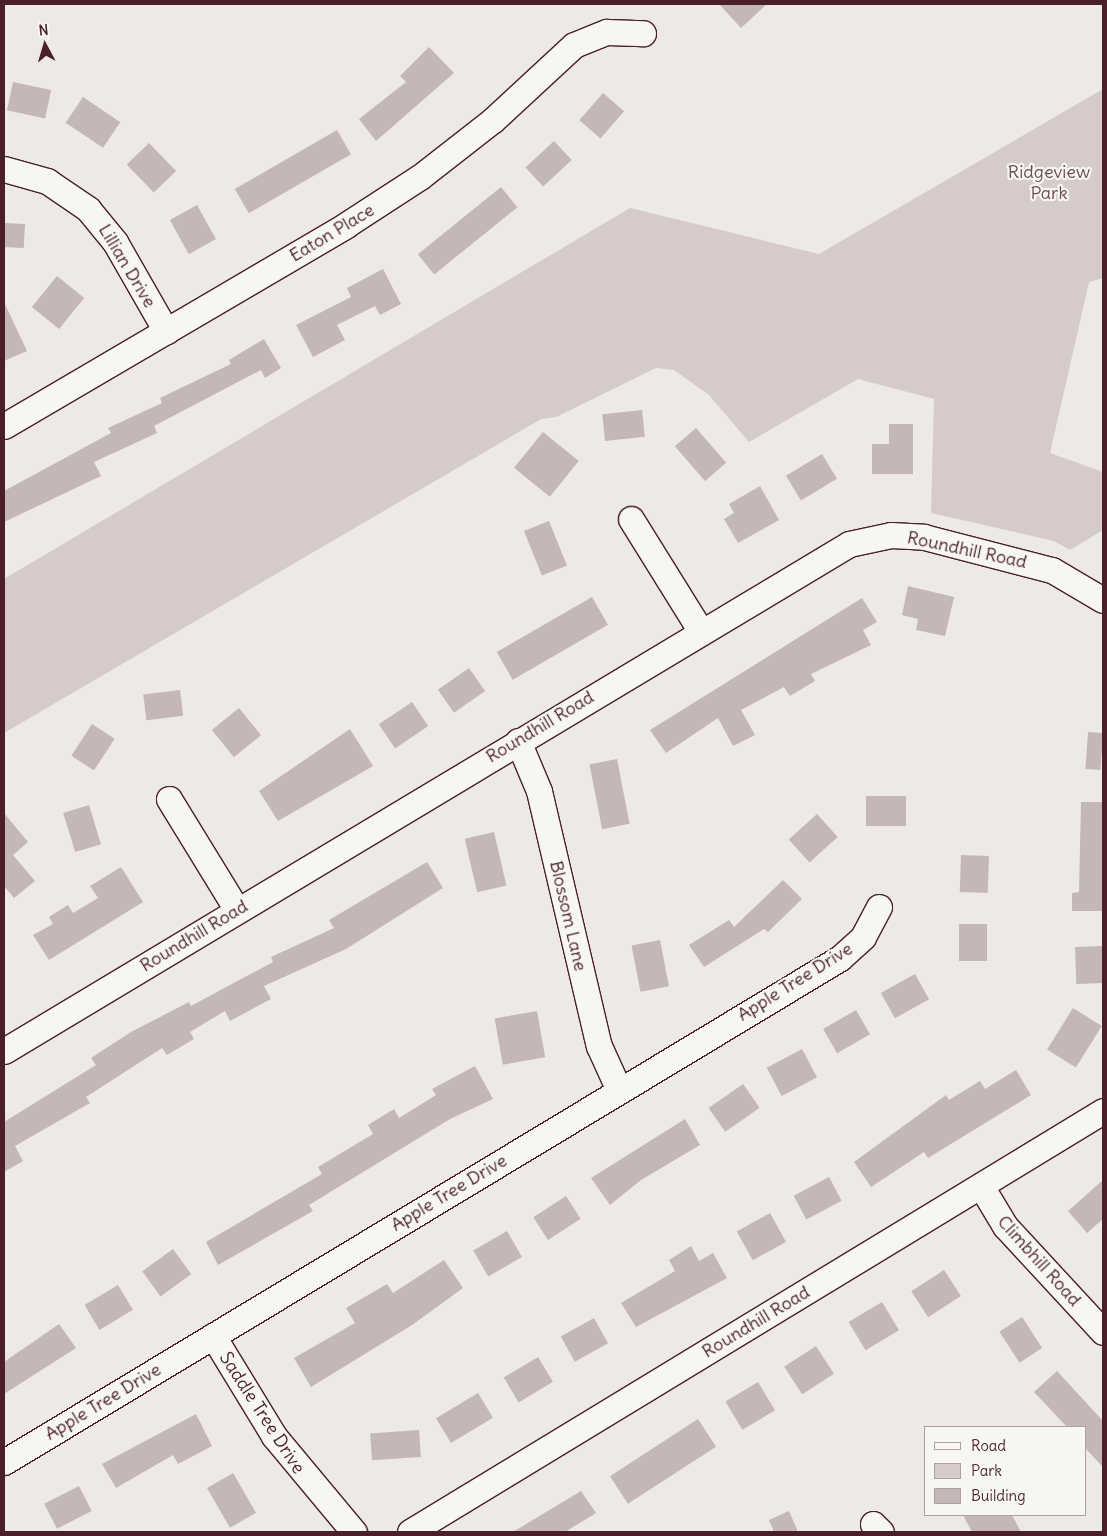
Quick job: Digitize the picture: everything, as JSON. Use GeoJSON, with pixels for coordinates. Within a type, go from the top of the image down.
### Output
{"type":"FeatureCollection","features":[{"type":"Feature","properties":{"kind":"street","name":"Eaton Place"},"geometry":{"type":"LineString","coordinates":[[4,426],[166,331],[420,177],[494,120],[574,44],[607,32],[643,33]]}},
{"type":"Feature","properties":{"kind":"street","name":"Lillian Drive"},"geometry":{"type":"LineString","coordinates":[[4,169],[47,181],[88,209],[116,242],[166,331]]}},
{"type":"Feature","properties":{"kind":"street"},"geometry":{"type":"LineString","coordinates":[[632,518],[700,630]]}},
{"type":"Feature","properties":{"kind":"street","name":"Roundhill Road"},"geometry":{"type":"LineString","coordinates":[[5,1048],[834,551],[891,535],[924,537],[1021,560],[1079,582],[1103,600]]}},
{"type":"Feature","properties":{"kind":"street","name":"Blossom Lane"},"geometry":{"type":"LineString","coordinates":[[518,741],[539,791],[599,1046],[619,1090]]}},
{"type":"Feature","properties":{"kind":"street"},"geometry":{"type":"LineString","coordinates":[[169,799],[237,910]]}},
{"type":"Feature","properties":{"kind":"street","name":"Apple Tree Drive"},"geometry":{"type":"LineString","coordinates":[[4,1462],[840,958],[863,936],[879,908]]}},
{"type":"Feature","properties":{"kind":"street","name":"Roundhill Road"},"geometry":{"type":"LineString","coordinates":[[410,1532],[1103,1111]]}},
{"type":"Feature","properties":{"kind":"street","name":"Climbhill Road"},"geometry":{"type":"LineString","coordinates":[[981,1186],[1005,1226],[1103,1332]]}},
{"type":"Feature","properties":{"kind":"street","name":"Saddle Tree Drive"},"geometry":{"type":"LineString","coordinates":[[212,1336],[274,1436],[354,1532]]}},
{"type":"Feature","properties":{"kind":"green space","name":"Ridgeview Park"},"geometry":{"type":"Polygon","coordinates":[[[1103,89],[1103,278],[1089,282],[1050,453],[1103,472],[1103,530],[1070,550],[1054,541],[931,513],[934,399],[858,379],[749,442],[709,395],[674,370],[656,368],[556,417],[541,419],[4,733],[4,579],[630,208],[819,254],[1103,89]]]}},
{"type":"Feature","properties":{"kind":"building"},"geometry":{"type":"Polygon","coordinates":[[[719,4],[767,4],[741,28],[719,4]]]}},
{"type":"Feature","properties":{"kind":"building"},"geometry":{"type":"Polygon","coordinates":[[[429,47],[454,73],[376,141],[359,119],[406,82],[400,76],[429,47]]]}},
{"type":"Feature","properties":{"kind":"building"},"geometry":{"type":"Polygon","coordinates":[[[13,82],[51,90],[45,118],[7,110],[13,82]]]}},
{"type":"Feature","properties":{"kind":"building"},"geometry":{"type":"Polygon","coordinates":[[[603,93],[624,111],[601,139],[579,120],[603,93]]]}},
{"type":"Feature","properties":{"kind":"building"},"geometry":{"type":"Polygon","coordinates":[[[83,97],[120,122],[103,148],[66,123],[83,97]]]}},
{"type":"Feature","properties":{"kind":"building"},"geometry":{"type":"Polygon","coordinates":[[[337,130],[351,154],[249,213],[235,189],[337,130]]]}},
{"type":"Feature","properties":{"kind":"building"},"geometry":{"type":"Polygon","coordinates":[[[554,141],[572,160],[543,187],[525,168],[554,141]]]}},
{"type":"Feature","properties":{"kind":"building"},"geometry":{"type":"Polygon","coordinates":[[[149,143],[176,171],[154,193],[127,165],[149,143]]]}},
{"type":"Feature","properties":{"kind":"building"},"geometry":{"type":"Polygon","coordinates":[[[501,187],[517,207],[434,275],[418,254],[501,187]]]}},
{"type":"Feature","properties":{"kind":"building"},"geometry":{"type":"Polygon","coordinates":[[[197,205],[216,239],[189,254],[170,220],[197,205]]]}},
{"type":"Feature","properties":{"kind":"building"},"geometry":{"type":"Polygon","coordinates":[[[4,223],[25,224],[24,248],[4,247],[4,223]]]}},
{"type":"Feature","properties":{"kind":"building"},"geometry":{"type":"Polygon","coordinates":[[[383,269],[401,304],[380,315],[375,306],[337,325],[345,340],[313,357],[296,325],[351,297],[347,288],[383,269]]]}},
{"type":"Feature","properties":{"kind":"building"},"geometry":{"type":"Polygon","coordinates":[[[57,276],[84,298],[59,329],[32,307],[57,276]]]}},
{"type":"Feature","properties":{"kind":"building"},"geometry":{"type":"Polygon","coordinates":[[[4,302],[27,351],[4,361],[4,302]]]}},
{"type":"Feature","properties":{"kind":"building"},"geometry":{"type":"Polygon","coordinates":[[[264,339],[281,368],[265,378],[261,370],[154,426],[157,433],[94,462],[101,476],[4,522],[4,491],[111,433],[108,428],[162,403],[160,398],[231,364],[229,360],[264,339]]]}},
{"type":"Feature","properties":{"kind":"building"},"geometry":{"type":"Polygon","coordinates":[[[642,410],[645,437],[605,441],[602,414],[642,410]]]}},
{"type":"Feature","properties":{"kind":"building"},"geometry":{"type":"Polygon","coordinates":[[[889,424],[913,424],[913,474],[872,474],[872,444],[889,444],[889,424]]]}},
{"type":"Feature","properties":{"kind":"building"},"geometry":{"type":"Polygon","coordinates":[[[696,428],[726,463],[705,481],[675,446],[696,428]]]}},
{"type":"Feature","properties":{"kind":"building"},"geometry":{"type":"Polygon","coordinates":[[[543,432],[579,461],[550,497],[514,468],[543,432]]]}},
{"type":"Feature","properties":{"kind":"building"},"geometry":{"type":"Polygon","coordinates":[[[822,454],[837,479],[801,500],[786,476],[822,454]]]}},
{"type":"Feature","properties":{"kind":"building"},"geometry":{"type":"Polygon","coordinates":[[[760,486],[779,520],[738,543],[724,519],[734,513],[729,504],[760,486]]]}},
{"type":"Feature","properties":{"kind":"building"},"geometry":{"type":"Polygon","coordinates":[[[549,521],[567,566],[542,576],[524,531],[549,521]]]}},
{"type":"Feature","properties":{"kind":"building"},"geometry":{"type":"Polygon","coordinates":[[[908,586],[954,597],[945,636],[916,630],[918,619],[902,615],[908,586]]]}},
{"type":"Feature","properties":{"kind":"building"},"geometry":{"type":"Polygon","coordinates":[[[592,597],[608,625],[513,680],[497,652],[592,597]]]}},
{"type":"Feature","properties":{"kind":"building"},"geometry":{"type":"Polygon","coordinates":[[[862,598],[877,622],[863,630],[871,645],[811,674],[815,681],[790,696],[784,687],[741,710],[755,735],[733,746],[718,718],[666,753],[650,730],[862,598]]]}},
{"type":"Feature","properties":{"kind":"building"},"geometry":{"type":"Polygon","coordinates":[[[469,668],[485,691],[454,713],[438,690],[469,668]]]}},
{"type":"Feature","properties":{"kind":"building"},"geometry":{"type":"Polygon","coordinates":[[[180,690],[183,716],[146,720],[143,695],[180,690]]]}},
{"type":"Feature","properties":{"kind":"building"},"geometry":{"type":"Polygon","coordinates":[[[412,702],[428,726],[395,748],[379,724],[412,702]]]}},
{"type":"Feature","properties":{"kind":"building"},"geometry":{"type":"Polygon","coordinates":[[[239,708],[261,735],[234,757],[212,730],[239,708]]]}},
{"type":"Feature","properties":{"kind":"building"},"geometry":{"type":"Polygon","coordinates":[[[92,724],[115,739],[94,771],[71,756],[92,724]]]}},
{"type":"Feature","properties":{"kind":"building"},"geometry":{"type":"Polygon","coordinates":[[[350,729],[373,766],[278,821],[259,791],[350,729]]]}},
{"type":"Feature","properties":{"kind":"building"},"geometry":{"type":"Polygon","coordinates":[[[1088,732],[1103,733],[1100,770],[1085,769],[1088,732]]]}},
{"type":"Feature","properties":{"kind":"building"},"geometry":{"type":"Polygon","coordinates":[[[617,759],[630,824],[602,829],[590,764],[617,759]]]}},
{"type":"Feature","properties":{"kind":"building"},"geometry":{"type":"Polygon","coordinates":[[[866,796],[906,796],[906,826],[866,826],[866,796]]]}},
{"type":"Feature","properties":{"kind":"building"},"geometry":{"type":"Polygon","coordinates":[[[1081,802],[1103,802],[1103,911],[1072,911],[1072,893],[1079,892],[1081,802]]]}},
{"type":"Feature","properties":{"kind":"building"},"geometry":{"type":"Polygon","coordinates":[[[89,805],[101,844],[75,852],[63,813],[89,805]]]}},
{"type":"Feature","properties":{"kind":"building"},"geometry":{"type":"Polygon","coordinates":[[[4,813],[28,842],[13,855],[35,881],[14,898],[4,886],[4,813]]]}},
{"type":"Feature","properties":{"kind":"building"},"geometry":{"type":"Polygon","coordinates":[[[817,814],[838,837],[810,862],[789,839],[817,814]]]}},
{"type":"Feature","properties":{"kind":"building"},"geometry":{"type":"Polygon","coordinates":[[[494,832],[506,886],[477,892],[465,839],[494,832]]]}},
{"type":"Feature","properties":{"kind":"building"},"geometry":{"type":"Polygon","coordinates":[[[961,855],[989,856],[988,893],[960,892],[961,855]]]}},
{"type":"Feature","properties":{"kind":"building"},"geometry":{"type":"Polygon","coordinates":[[[427,862],[443,888],[346,949],[264,986],[271,999],[230,1021],[225,1011],[190,1032],[194,1039],[167,1055],[162,1048],[86,1097],[90,1103],[15,1146],[23,1161],[4,1172],[4,1122],[96,1065],[91,1058],[131,1032],[189,1002],[191,1006],[273,962],[271,957],[334,928],[329,920],[427,862]]]}},
{"type":"Feature","properties":{"kind":"building"},"geometry":{"type":"Polygon","coordinates":[[[121,867],[143,902],[49,960],[33,935],[53,924],[49,917],[68,905],[73,913],[98,898],[90,886],[121,867]]]}},
{"type":"Feature","properties":{"kind":"building"},"geometry":{"type":"Polygon","coordinates":[[[783,880],[802,899],[768,932],[764,929],[704,967],[689,945],[729,920],[734,927],[783,880]]]}},
{"type":"Feature","properties":{"kind":"building"},"geometry":{"type":"Polygon","coordinates":[[[959,924],[987,924],[987,961],[959,961],[959,924]]]}},
{"type":"Feature","properties":{"kind":"building"},"geometry":{"type":"Polygon","coordinates":[[[660,940],[669,986],[641,992],[632,946],[660,940]]]}},
{"type":"Feature","properties":{"kind":"building"},"geometry":{"type":"Polygon","coordinates":[[[1102,946],[1103,983],[1076,984],[1075,947],[1102,946]]]}},
{"type":"Feature","properties":{"kind":"building"},"geometry":{"type":"Polygon","coordinates":[[[915,974],[929,999],[895,1018],[881,993],[915,974]]]}},
{"type":"Feature","properties":{"kind":"building"},"geometry":{"type":"Polygon","coordinates":[[[1073,1008],[1102,1026],[1076,1068],[1047,1050],[1073,1008]]]}},
{"type":"Feature","properties":{"kind":"building"},"geometry":{"type":"Polygon","coordinates":[[[856,1010],[870,1034],[837,1053],[823,1029],[856,1010]]]}},
{"type":"Feature","properties":{"kind":"building"},"geometry":{"type":"Polygon","coordinates":[[[537,1011],[545,1057],[503,1065],[495,1018],[537,1011]]]}},
{"type":"Feature","properties":{"kind":"building"},"geometry":{"type":"Polygon","coordinates":[[[802,1049],[817,1077],[782,1096],[767,1068],[802,1049]]]}},
{"type":"Feature","properties":{"kind":"building"},"geometry":{"type":"Polygon","coordinates":[[[475,1066],[493,1099],[450,1119],[309,1205],[313,1211],[218,1265],[206,1242],[322,1174],[318,1167],[373,1134],[368,1125],[394,1109],[399,1118],[436,1095],[432,1089],[475,1066]]]}},
{"type":"Feature","properties":{"kind":"building"},"geometry":{"type":"Polygon","coordinates":[[[1016,1070],[1031,1095],[928,1158],[924,1152],[871,1187],[854,1162],[946,1095],[949,1100],[980,1081],[985,1089],[1016,1070]]]}},
{"type":"Feature","properties":{"kind":"building"},"geometry":{"type":"Polygon","coordinates":[[[743,1084],[760,1108],[725,1132],[709,1108],[743,1084]]]}},
{"type":"Feature","properties":{"kind":"building"},"geometry":{"type":"Polygon","coordinates":[[[685,1119],[700,1145],[641,1180],[610,1205],[591,1178],[685,1119]]]}},
{"type":"Feature","properties":{"kind":"building"},"geometry":{"type":"Polygon","coordinates":[[[829,1177],[842,1201],[806,1220],[794,1196],[829,1177]]]}},
{"type":"Feature","properties":{"kind":"building"},"geometry":{"type":"Polygon","coordinates":[[[1103,1180],[1103,1219],[1087,1233],[1068,1211],[1103,1180]]]}},
{"type":"Feature","properties":{"kind":"building"},"geometry":{"type":"Polygon","coordinates":[[[566,1196],[581,1219],[548,1240],[533,1217],[566,1196]]]}},
{"type":"Feature","properties":{"kind":"building"},"geometry":{"type":"Polygon","coordinates":[[[770,1213],[786,1242],[753,1260],[737,1231],[770,1213]]]}},
{"type":"Feature","properties":{"kind":"building"},"geometry":{"type":"Polygon","coordinates":[[[507,1231],[522,1257],[488,1276],[473,1250],[507,1231]]]}},
{"type":"Feature","properties":{"kind":"building"},"geometry":{"type":"Polygon","coordinates":[[[691,1246],[699,1261],[713,1253],[727,1278],[636,1327],[621,1303],[675,1271],[669,1260],[691,1246]]]}},
{"type":"Feature","properties":{"kind":"building"},"geometry":{"type":"Polygon","coordinates":[[[173,1249],[191,1274],[160,1296],[142,1271],[173,1249]]]}},
{"type":"Feature","properties":{"kind":"building"},"geometry":{"type":"Polygon","coordinates":[[[444,1260],[463,1288],[412,1325],[311,1387],[294,1358],[355,1323],[346,1308],[387,1284],[393,1293],[444,1260]]]}},
{"type":"Feature","properties":{"kind":"building"},"geometry":{"type":"Polygon","coordinates":[[[944,1270],[961,1296],[928,1317],[911,1291],[944,1270]]]}},
{"type":"Feature","properties":{"kind":"building"},"geometry":{"type":"Polygon","coordinates":[[[118,1285],[133,1310],[100,1330],[85,1305],[118,1285]]]}},
{"type":"Feature","properties":{"kind":"building"},"geometry":{"type":"Polygon","coordinates":[[[882,1302],[899,1330],[866,1350],[849,1322],[882,1302]]]}},
{"type":"Feature","properties":{"kind":"building"},"geometry":{"type":"Polygon","coordinates":[[[1022,1317],[1042,1348],[1020,1363],[999,1332],[1022,1317]]]}},
{"type":"Feature","properties":{"kind":"building"},"geometry":{"type":"Polygon","coordinates":[[[594,1318],[608,1343],[575,1362],[561,1336],[594,1318]]]}},
{"type":"Feature","properties":{"kind":"building"},"geometry":{"type":"Polygon","coordinates":[[[59,1324],[76,1348],[4,1394],[4,1362],[59,1324]]]}},
{"type":"Feature","properties":{"kind":"building"},"geometry":{"type":"Polygon","coordinates":[[[816,1346],[834,1374],[802,1394],[784,1367],[816,1346]]]}},
{"type":"Feature","properties":{"kind":"building"},"geometry":{"type":"Polygon","coordinates":[[[538,1357],[553,1382],[519,1402],[504,1378],[538,1357]]]}},
{"type":"Feature","properties":{"kind":"building"},"geometry":{"type":"Polygon","coordinates":[[[1057,1371],[1103,1421],[1103,1467],[1087,1450],[1087,1426],[1066,1426],[1034,1392],[1057,1371]]]}},
{"type":"Feature","properties":{"kind":"building"},"geometry":{"type":"Polygon","coordinates":[[[758,1382],[775,1410],[742,1430],[725,1402],[758,1382]]]}},
{"type":"Feature","properties":{"kind":"building"},"geometry":{"type":"Polygon","coordinates":[[[478,1393],[493,1418],[451,1443],[436,1418],[478,1393]]]}},
{"type":"Feature","properties":{"kind":"building"},"geometry":{"type":"Polygon","coordinates":[[[196,1414],[212,1446],[178,1464],[173,1455],[116,1488],[102,1464],[196,1414]]]}},
{"type":"Feature","properties":{"kind":"building"},"geometry":{"type":"Polygon","coordinates":[[[698,1419],[716,1447],[628,1504],[610,1476],[698,1419]]]}},
{"type":"Feature","properties":{"kind":"building"},"geometry":{"type":"Polygon","coordinates":[[[419,1430],[421,1457],[372,1460],[370,1433],[419,1430]]]}},
{"type":"Feature","properties":{"kind":"building"},"geometry":{"type":"Polygon","coordinates":[[[233,1473],[256,1513],[230,1528],[207,1488],[233,1473]]]}},
{"type":"Feature","properties":{"kind":"building"},"geometry":{"type":"Polygon","coordinates":[[[79,1486],[92,1511],[57,1529],[44,1504],[79,1486]]]}},
{"type":"Feature","properties":{"kind":"building"},"geometry":{"type":"Polygon","coordinates":[[[581,1491],[596,1513],[565,1532],[513,1532],[581,1491]]]}},
{"type":"Feature","properties":{"kind":"building"},"geometry":{"type":"Polygon","coordinates":[[[789,1511],[798,1532],[774,1532],[769,1520],[789,1511]]]}},
{"type":"Feature","properties":{"kind":"building"},"geometry":{"type":"Polygon","coordinates":[[[964,1516],[1013,1516],[1021,1532],[972,1532],[964,1516]]]}}]}
